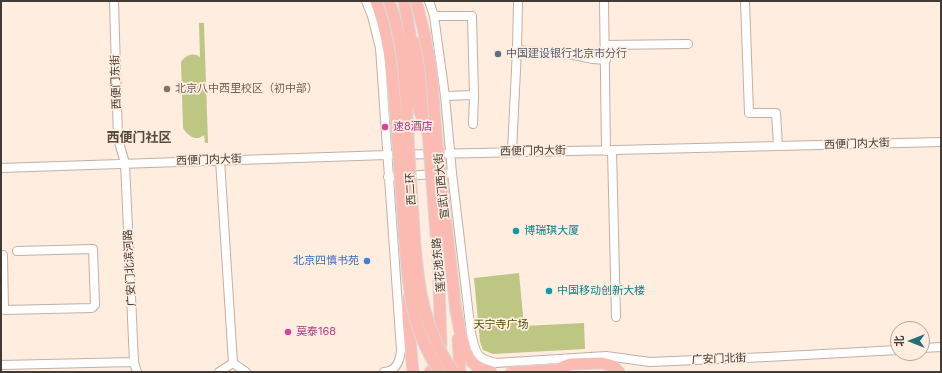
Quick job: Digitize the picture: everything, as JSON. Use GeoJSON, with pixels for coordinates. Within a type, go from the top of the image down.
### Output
{"type":"FeatureCollection","features":[{"type":"Feature","properties":{"kind":"highway","name":"西二环"},"geometry":{"type":"LineString","coordinates":[[376,1],[383,18],[390,53],[408,284],[413,314],[418,330],[440,372]]}},
{"type":"Feature","properties":{"kind":"highway","name":"西二环"},"geometry":{"type":"LineString","coordinates":[[389,1],[403,51],[415,252],[420,288],[425,312],[436,340],[446,362],[454,372]]}},
{"type":"Feature","properties":{"kind":"highway","name":"莲花池东路"},"geometry":{"type":"LineString","coordinates":[[404,1],[410,34],[414,91],[419,110],[428,133],[448,372]]}},
{"type":"Feature","properties":{"kind":"highway","name":"宣武门西大街"},"geometry":{"type":"LineString","coordinates":[[416,1],[431,68],[436,133],[456,311],[460,372]]}},
{"type":"Feature","properties":{"kind":"highway"},"geometry":{"type":"LineString","coordinates":[[430,372],[437,365],[441,345],[438,258]]}},
{"type":"Feature","properties":{"kind":"highway"},"geometry":{"type":"LineString","coordinates":[[408,284],[408,316],[413,372]]}},
{"type":"Feature","properties":{"kind":"highway"},"geometry":{"type":"LineString","coordinates":[[456,311],[463,345],[469,358],[475,365],[490,372]]}},
{"type":"Feature","properties":{"kind":"highway"},"geometry":{"type":"LineString","coordinates":[[510,372],[558,371],[570,364],[602,363],[613,366],[620,372]]}},
{"type":"Feature","properties":{"kind":"street","name":"西便门东街"},"geometry":{"type":"LineString","coordinates":[[114,1],[118,139],[125,163]]}},
{"type":"Feature","properties":{"kind":"street"},"geometry":{"type":"LineString","coordinates":[[366,1],[372,16],[380,48],[401,350],[400,360],[395,368],[384,372]]}},
{"type":"Feature","properties":{"kind":"street","name":"宣武门西大街"},"geometry":{"type":"LineString","coordinates":[[429,1],[434,16],[445,96],[452,173],[471,333],[478,355],[485,360],[496,363],[541,360]]}},
{"type":"Feature","properties":{"kind":"street"},"geometry":{"type":"LineString","coordinates":[[512,151],[518,50],[518,1]]}},
{"type":"Feature","properties":{"kind":"street"},"geometry":{"type":"LineString","coordinates":[[604,1],[616,317]]}},
{"type":"Feature","properties":{"kind":"street"},"geometry":{"type":"LineString","coordinates":[[745,1],[748,113],[776,113],[778,146]]}},
{"type":"Feature","properties":{"kind":"street"},"geometry":{"type":"LineString","coordinates":[[434,16],[472,16],[474,95],[473,124]]}},
{"type":"Feature","properties":{"kind":"street"},"geometry":{"type":"LineString","coordinates":[[605,45],[688,44]]}},
{"type":"Feature","properties":{"kind":"street"},"geometry":{"type":"LineString","coordinates":[[518,50],[574,55],[606,60]]}},
{"type":"Feature","properties":{"kind":"street"},"geometry":{"type":"LineString","coordinates":[[445,96],[474,95]]}},
{"type":"Feature","properties":{"kind":"street","name":"西便门内大街"},"geometry":{"type":"LineString","coordinates":[[1,168],[512,151],[609,151],[941,142]]}},
{"type":"Feature","properties":{"kind":"street"},"geometry":{"type":"LineString","coordinates":[[220,160],[233,364]]}},
{"type":"Feature","properties":{"kind":"street","name":"广安门北滨河路"},"geometry":{"type":"LineString","coordinates":[[125,163],[134,362],[137,372]]}},
{"type":"Feature","properties":{"kind":"street"},"geometry":{"type":"LineString","coordinates":[[388,176],[452,173]]}},
{"type":"Feature","properties":{"kind":"street"},"geometry":{"type":"LineString","coordinates":[[93,249],[94,306],[92,308],[4,310],[2,255],[93,249]]}},
{"type":"Feature","properties":{"kind":"street"},"geometry":{"type":"LineString","coordinates":[[930,348],[941,347]]}},
{"type":"Feature","properties":{"kind":"street","name":"广安门北街"},"geometry":{"type":"LineString","coordinates":[[541,360],[606,356],[650,362],[890,350]]}},
{"type":"Feature","properties":{"kind":"street"},"geometry":{"type":"LineString","coordinates":[[541,360],[542,372]]}},
{"type":"Feature","properties":{"kind":"street"},"geometry":{"type":"LineString","coordinates":[[1,365],[134,362]]}},
{"type":"Feature","properties":{"kind":"street"},"geometry":{"type":"LineString","coordinates":[[219,372],[233,364]]}},
{"type":"Feature","properties":{"kind":"street"},"geometry":{"type":"LineString","coordinates":[[233,364],[246,372]]}},
{"type":"Feature","properties":{"kind":"green space"},"geometry":{"type":"Polygon","coordinates":[[[199,23],[204,23],[208,143],[205,143],[204,135],[198,138],[192,137],[183,128],[181,62],[190,55],[197,55],[200,57],[199,23]]]}},
{"type":"Feature","properties":{"kind":"green space","name":"天宁寺广场"},"geometry":{"type":"Polygon","coordinates":[[[519,273],[524,326],[584,323],[585,349],[493,354],[483,350],[480,342],[474,278],[519,273]]]}},
{"type":"Feature","properties":{"kind":"place","name":"中国建设银行北京市分行"},"geometry":{"type":"Point","coordinates":[498,54]}},
{"type":"Feature","properties":{"kind":"place","name":"北京八中西里校区（初中部）"},"geometry":{"type":"Point","coordinates":[167,89]}},
{"type":"Feature","properties":{"kind":"place","name":"速8酒店"},"geometry":{"type":"Point","coordinates":[385,127]}},
{"type":"Feature","properties":{"kind":"place","name":"博瑞琪大厦"},"geometry":{"type":"Point","coordinates":[516,231]}},
{"type":"Feature","properties":{"kind":"place","name":"北京四慎书苑"},"geometry":{"type":"Point","coordinates":[367,261]}},
{"type":"Feature","properties":{"kind":"place","name":"中国移动创新大楼"},"geometry":{"type":"Point","coordinates":[549,291]}},
{"type":"Feature","properties":{"kind":"place","name":"莫泰168"},"geometry":{"type":"Point","coordinates":[288,332]}},
{"type":"Feature","properties":{"kind":"district","name":"西便门社区"},"geometry":{"type":"Point","coordinates":[139,138]}}]}
